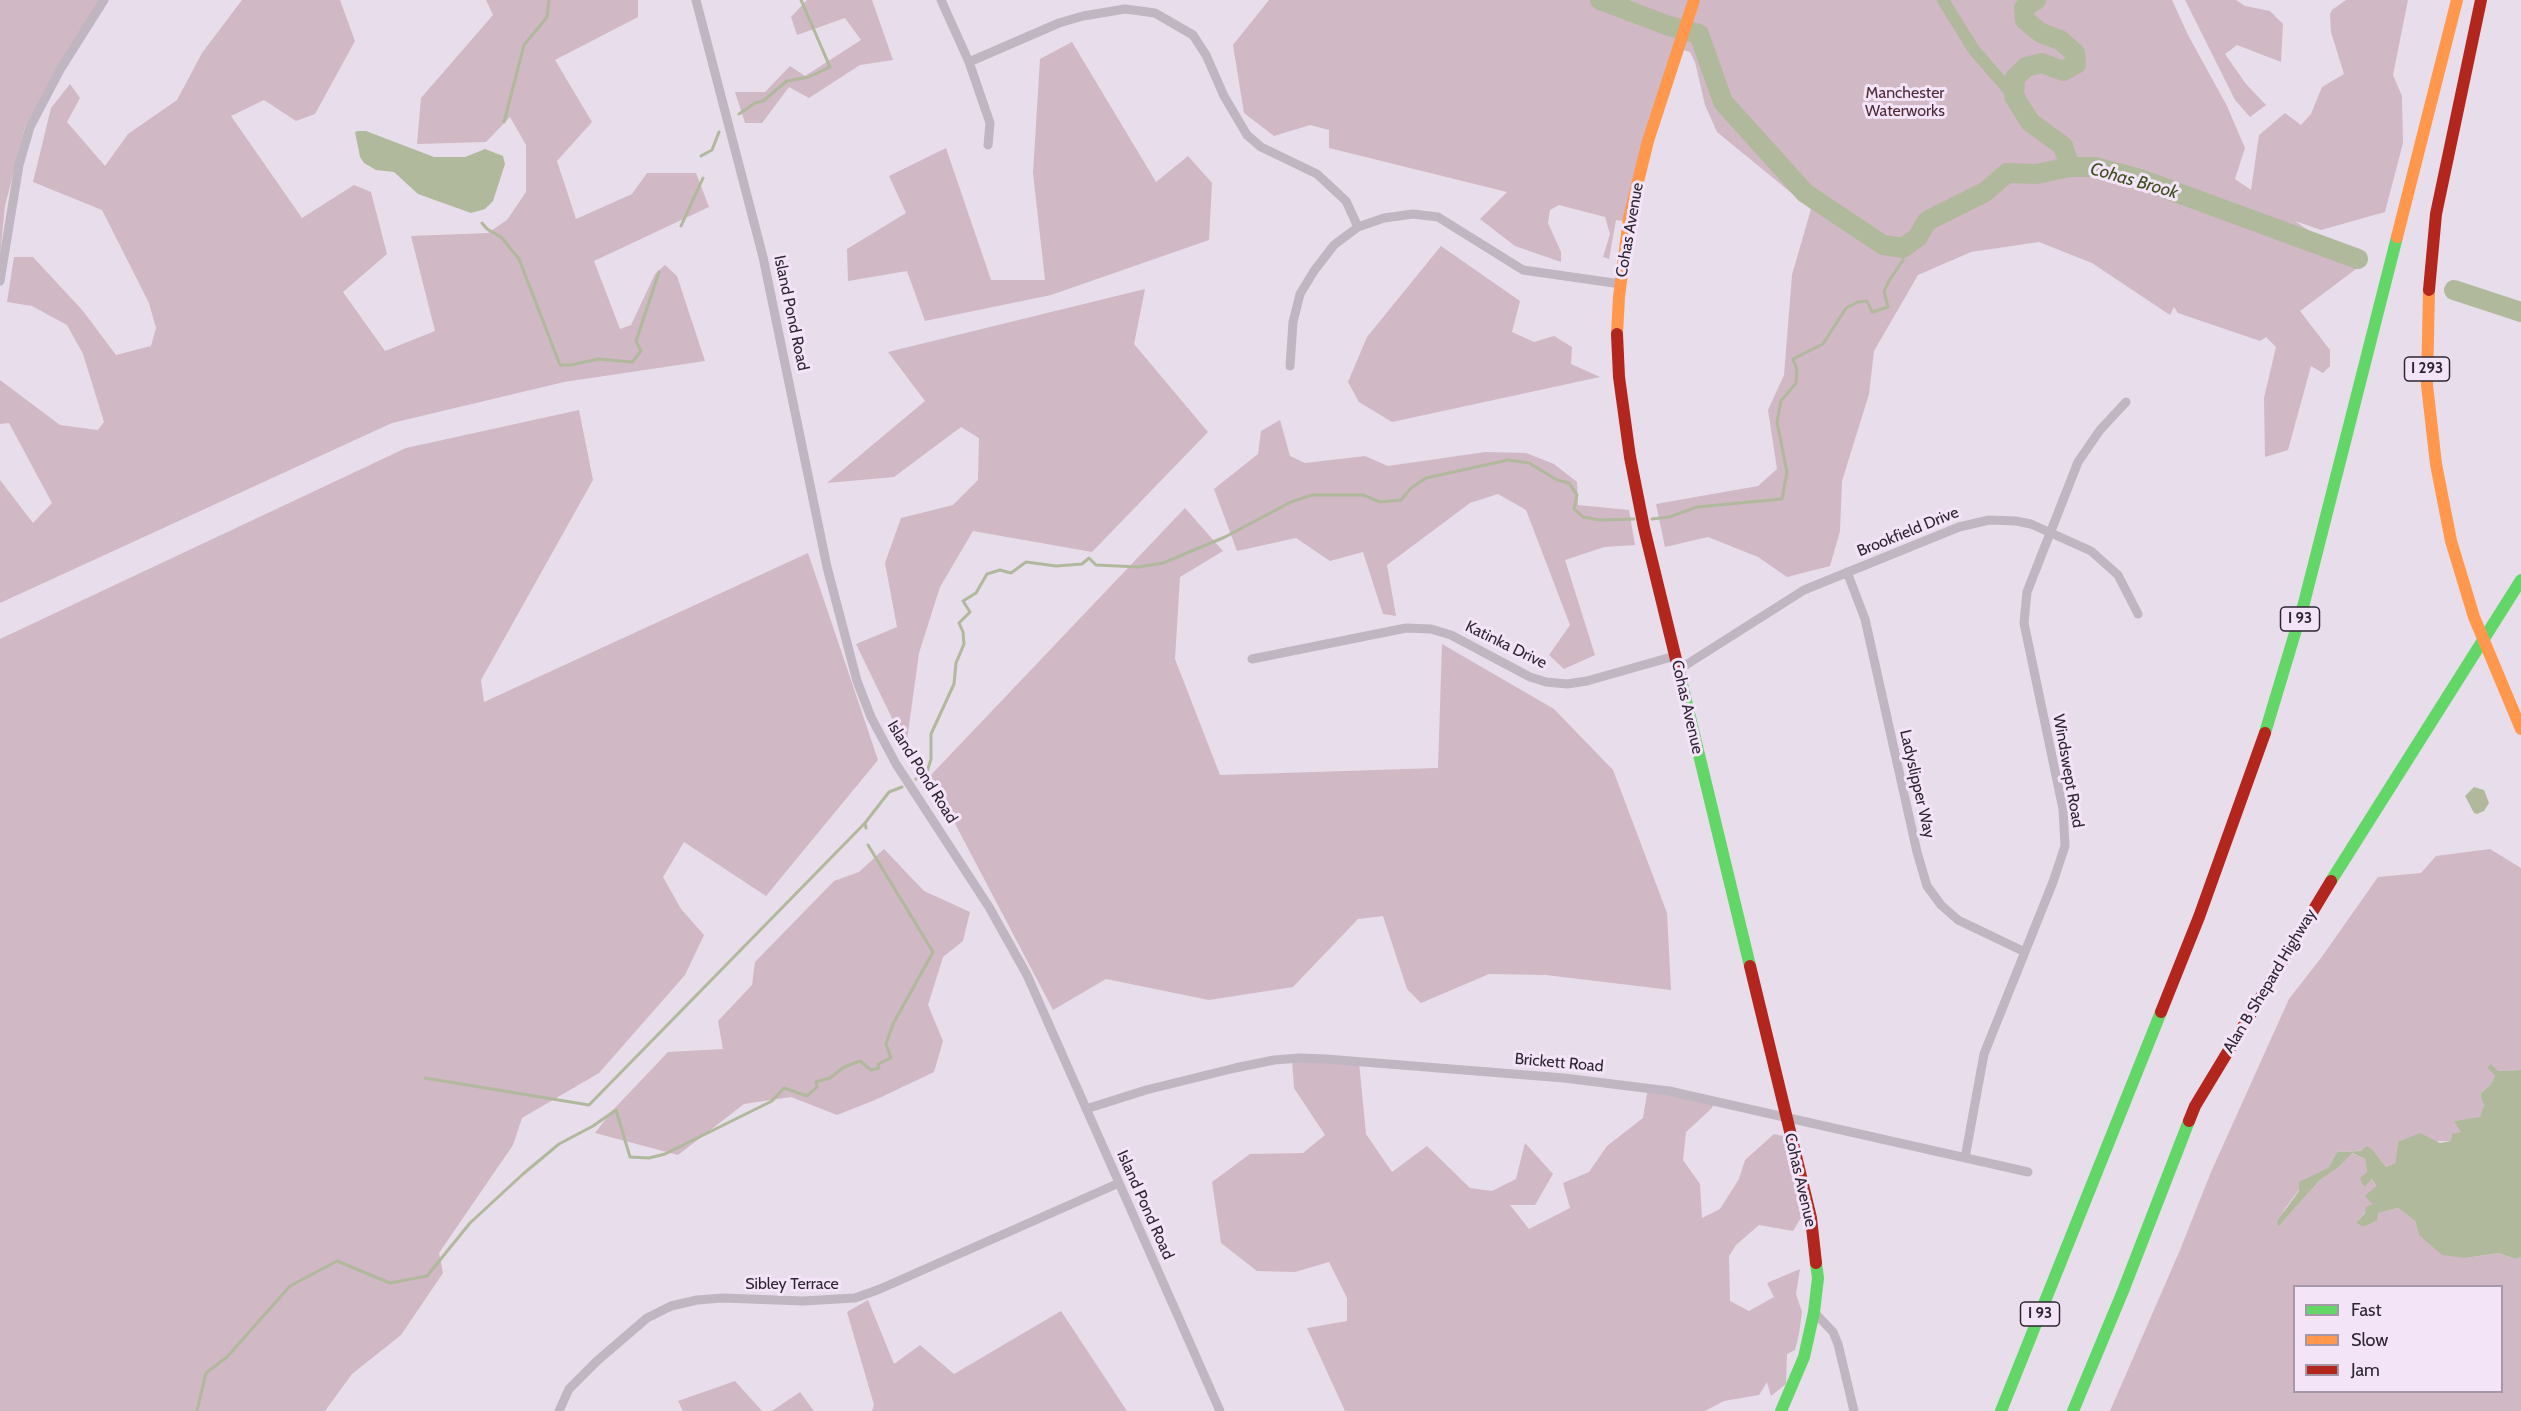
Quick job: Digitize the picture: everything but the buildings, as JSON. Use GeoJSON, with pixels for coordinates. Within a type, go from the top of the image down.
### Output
{"type":"FeatureCollection","features":[{"type":"Feature","properties":{"kind":"main road","name":"Cohas Avenue"},"geometry":{"type":"LineString","coordinates":[[1694,0],[1659,103],[1629,218],[1617,337],[1624,417],[1642,518],[1811,1218],[1818,1278],[1814,1312],[1804,1357],[1781,1411]]}},
{"type":"Feature","properties":{"kind":"main road","name":"I 93"},"geometry":{"type":"LineString","coordinates":[[2001,1411],[2204,907],[2266,730],[2316,557],[2457,0]]}},
{"type":"Feature","properties":{"kind":"main road","name":"I 293"},"geometry":{"type":"LineString","coordinates":[[2481,0],[2436,214],[2427,306],[2427,385],[2436,464],[2454,551],[2474,617],[2521,729]]}},
{"type":"Feature","properties":{"kind":"main road","name":"Alan B Shepard Highway"},"geometry":{"type":"LineString","coordinates":[[2073,1411],[2196,1106],[2303,925],[2521,580]]}},
{"type":"Feature","properties":{"kind":"street"},"geometry":{"type":"LineString","coordinates":[[0,281],[12,204],[26,139],[48,92],[104,0]]}},
{"type":"Feature","properties":{"kind":"street","name":"Island Pond Road"},"geometry":{"type":"LineString","coordinates":[[696,0],[763,256],[827,567],[842,632],[857,681],[896,764],[968,873],[1008,940],[1044,1011],[1220,1411]]}},
{"type":"Feature","properties":{"kind":"street"},"geometry":{"type":"LineString","coordinates":[[942,0],[969,62],[990,123],[988,145]]}},
{"type":"Feature","properties":{"kind":"street"},"geometry":{"type":"LineString","coordinates":[[969,62],[1059,23],[1083,16],[1125,9],[1155,13],[1192,35],[1206,55],[1224,96],[1247,135],[1261,147],[1317,174],[1346,201],[1358,227]]}},
{"type":"Feature","properties":{"kind":"street"},"geometry":{"type":"LineString","coordinates":[[1290,366],[1293,322],[1300,294],[1334,245],[1358,227],[1384,218],[1413,214],[1438,217],[1523,270],[1621,284]]}},
{"type":"Feature","properties":{"kind":"street","name":"Windswept Road"},"geometry":{"type":"LineString","coordinates":[[1965,1158],[1984,1054],[2053,882],[2065,846],[2063,809],[2024,623],[2027,592],[2078,462],[2087,446],[2126,402]]}},
{"type":"Feature","properties":{"kind":"street","name":"Brookfield Drive"},"geometry":{"type":"LineString","coordinates":[[1678,670],[1792,597],[1847,572],[1974,522],[1989,520],[2016,521],[2050,532],[2091,551],[2110,566],[2125,585],[2138,614]]}},
{"type":"Feature","properties":{"kind":"street","name":"Ladyslipper Way"},"geometry":{"type":"LineString","coordinates":[[1847,572],[1865,619],[1917,852],[1927,886],[1941,905],[1958,920],[2025,952]]}},
{"type":"Feature","properties":{"kind":"street","name":"Katinka Drive"},"geometry":{"type":"LineString","coordinates":[[1252,659],[1406,628],[1431,629],[1452,635],[1530,677],[1546,682],[1567,684],[1587,681],[1675,656]]}},
{"type":"Feature","properties":{"kind":"street","name":"Brickett Road"},"geometry":{"type":"LineString","coordinates":[[1086,1109],[1146,1090],[1235,1068],[1300,1058],[1604,1082],[1699,1096],[2028,1172]]}},
{"type":"Feature","properties":{"kind":"street","name":"Sibley Terrace"},"geometry":{"type":"LineString","coordinates":[[559,1411],[568,1389],[597,1361],[647,1318],[671,1306],[697,1300],[802,1301],[855,1298],[1119,1183]]}},
{"type":"Feature","properties":{"kind":"street"},"geometry":{"type":"LineString","coordinates":[[1814,1312],[1833,1332],[1854,1411]]}},
{"type":"Feature","properties":{"kind":"green space"},"geometry":{"type":"Polygon","coordinates":[[[0,0],[99,0],[25,127],[5,206],[0,256],[0,0]]]}},
{"type":"Feature","properties":{"kind":"green space"},"geometry":{"type":"Polygon","coordinates":[[[242,0],[340,0],[355,41],[315,114],[296,121],[264,100],[231,116],[302,218],[354,185],[371,192],[387,254],[343,292],[385,351],[435,331],[411,236],[488,233],[507,220],[526,192],[526,145],[510,117],[486,142],[417,144],[421,98],[493,15],[486,0],[638,0],[638,17],[555,60],[592,122],[557,161],[576,219],[632,194],[647,173],[696,173],[709,207],[594,261],[620,329],[631,325],[655,274],[665,265],[677,276],[705,361],[564,382],[392,423],[0,603],[0,480],[33,523],[52,503],[9,423],[0,424],[0,380],[60,425],[98,430],[104,422],[83,354],[67,325],[32,306],[7,302],[14,257],[33,257],[83,311],[116,355],[151,346],[156,328],[149,303],[102,210],[33,182],[51,108],[70,84],[80,98],[67,122],[105,166],[128,134],[177,100],[202,53],[242,0]]]}},
{"type":"Feature","properties":{"kind":"green space"},"geometry":{"type":"Polygon","coordinates":[[[807,0],[872,0],[893,60],[860,65],[809,98],[789,87],[762,123],[745,123],[735,92],[765,92],[790,66],[805,76],[861,40],[845,18],[797,35],[791,17],[807,0]]]}},
{"type":"Feature","properties":{"kind":"green space","name":"Manchester Waterworks"},"geometry":{"type":"Polygon","coordinates":[[[1269,0],[2172,0],[2188,35],[2227,106],[2245,148],[2235,179],[2251,190],[2259,135],[2285,113],[2301,125],[2311,114],[2322,87],[2344,74],[2331,32],[2330,14],[2332,10],[2346,0],[2408,0],[2393,75],[2402,96],[2403,143],[2385,212],[2321,230],[2295,221],[2360,266],[2300,311],[2330,350],[2330,366],[2323,373],[2311,366],[2288,450],[2265,457],[2264,398],[2276,347],[2266,337],[2260,341],[2178,313],[2174,307],[2170,315],[2092,263],[2039,242],[1971,252],[1918,275],[1874,351],[1869,394],[1842,481],[1840,531],[1830,566],[1787,577],[1758,557],[1708,537],[1665,547],[1656,504],[1758,486],[1777,469],[1768,410],[1784,375],[1792,275],[1811,209],[1717,132],[1705,105],[1695,62],[1690,52],[1674,47],[1624,221],[1616,220],[1609,259],[1603,257],[1610,234],[1605,217],[1559,205],[1550,210],[1548,223],[1561,252],[1561,262],[1515,246],[1480,219],[1507,192],[1329,148],[1329,130],[1310,125],[1274,136],[1244,113],[1233,45],[1269,0]]]}},
{"type":"Feature","properties":{"kind":"green space"},"geometry":{"type":"Polygon","coordinates":[[[2185,0],[2236,0],[2245,6],[2270,11],[2283,24],[2281,62],[2237,45],[2225,54],[2246,84],[2266,105],[2250,117],[2235,100],[2185,0]]]}},
{"type":"Feature","properties":{"kind":"green space"},"geometry":{"type":"Polygon","coordinates":[[[1072,42],[1156,182],[1188,156],[1212,183],[1209,240],[1051,295],[925,321],[907,271],[848,281],[847,249],[906,213],[889,176],[946,148],[991,280],[1045,280],[1033,173],[1040,59],[1072,42]]]}},
{"type":"Feature","properties":{"kind":"green space"},"geometry":{"type":"Polygon","coordinates":[[[1441,246],[1520,301],[1512,332],[1534,342],[1554,336],[1572,347],[1571,364],[1600,377],[1392,422],[1359,402],[1348,382],[1367,337],[1441,246]]]}},
{"type":"Feature","properties":{"kind":"green space"},"geometry":{"type":"Polygon","coordinates":[[[1145,289],[1134,344],[1208,432],[1092,552],[973,531],[940,587],[919,653],[906,747],[856,644],[897,627],[885,563],[901,518],[953,505],[978,480],[979,438],[961,427],[894,477],[827,483],[925,401],[888,352],[1145,289]]]}},
{"type":"Feature","properties":{"kind":"green space"},"geometry":{"type":"Polygon","coordinates":[[[579,410],[593,480],[481,680],[484,702],[808,553],[878,760],[766,896],[684,842],[663,877],[681,909],[704,935],[685,975],[599,1073],[522,1118],[513,1145],[439,1253],[443,1273],[401,1335],[352,1374],[325,1411],[0,1411],[0,639],[406,448],[579,410]]]}},
{"type":"Feature","properties":{"kind":"green space"},"geometry":{"type":"Polygon","coordinates":[[[1280,420],[1290,456],[1305,463],[1365,456],[1388,466],[1485,452],[1526,453],[1554,464],[1577,482],[1578,505],[1629,510],[1635,545],[1604,547],[1565,560],[1595,655],[1564,669],[1549,655],[1570,625],[1526,510],[1498,494],[1470,503],[1387,565],[1396,616],[1383,614],[1363,552],[1330,561],[1296,538],[1237,551],[1214,489],[1258,454],[1261,431],[1280,420]]]}},
{"type":"Feature","properties":{"kind":"green space"},"geometry":{"type":"Polygon","coordinates":[[[1185,508],[1223,551],[1180,577],[1175,659],[1220,775],[1438,768],[1442,644],[1554,709],[1613,770],[1667,913],[1671,990],[1546,975],[1489,974],[1421,1003],[1407,989],[1383,916],[1358,919],[1293,987],[1209,1000],[1106,979],[1053,1010],[930,776],[1185,508]]]}},
{"type":"Feature","properties":{"kind":"green space"},"geometry":{"type":"Polygon","coordinates":[[[884,849],[924,891],[970,912],[963,941],[943,957],[928,1005],[943,1041],[934,1072],[837,1115],[791,1097],[744,1104],[678,1155],[595,1133],[612,1111],[668,1052],[723,1049],[718,1021],[752,985],[755,962],[834,881],[859,872],[884,849]]]}},
{"type":"Feature","properties":{"kind":"green space"},"geometry":{"type":"Polygon","coordinates":[[[2490,849],[2521,868],[2521,1070],[2498,1071],[2487,1068],[2495,1076],[2490,1085],[2480,1094],[2484,1106],[2480,1118],[2454,1121],[2462,1132],[2451,1141],[2398,1142],[2395,1163],[2386,1167],[2373,1150],[2337,1152],[2328,1168],[2305,1182],[2284,1210],[2278,1227],[2320,1180],[2339,1167],[2351,1153],[2365,1159],[2367,1172],[2363,1187],[2372,1179],[2376,1187],[2372,1204],[2356,1223],[2363,1227],[2377,1221],[2377,1213],[2398,1208],[2415,1221],[2419,1235],[2465,1258],[2499,1253],[2515,1259],[2521,1257],[2521,1411],[2110,1411],[2180,1250],[2211,1172],[2289,999],[2378,877],[2421,873],[2436,856],[2490,849]]]}},
{"type":"Feature","properties":{"kind":"green space"},"geometry":{"type":"Polygon","coordinates":[[[1292,1059],[1359,1062],[1366,1134],[1392,1172],[1427,1146],[1470,1188],[1492,1191],[1516,1179],[1525,1143],[1553,1174],[1535,1205],[1510,1205],[1529,1229],[1570,1208],[1563,1183],[1589,1172],[1607,1146],[1643,1118],[1648,1088],[1715,1100],[1712,1108],[1686,1132],[1683,1160],[1700,1184],[1702,1218],[1720,1209],[1739,1179],[1745,1160],[1774,1134],[1783,1136],[1802,1216],[1793,1231],[1759,1225],[1736,1245],[1729,1256],[1730,1301],[1749,1311],[1774,1297],[1767,1283],[1800,1269],[1796,1294],[1802,1312],[1795,1350],[1787,1354],[1786,1384],[1771,1396],[1767,1382],[1759,1395],[1724,1401],[1705,1411],[1345,1411],[1307,1328],[1347,1321],[1347,1298],[1329,1262],[1295,1272],[1257,1271],[1221,1243],[1212,1182],[1250,1154],[1303,1153],[1325,1135],[1294,1088],[1292,1059]]]}},
{"type":"Feature","properties":{"kind":"green space"},"geometry":{"type":"Polygon","coordinates":[[[868,1300],[894,1364],[920,1345],[954,1374],[1061,1311],[1127,1411],[872,1411],[874,1405],[847,1312],[868,1300]]]}},
{"type":"Feature","properties":{"kind":"green space"},"geometry":{"type":"Polygon","coordinates":[[[735,1381],[762,1411],[683,1411],[678,1401],[735,1381]]]}},
{"type":"Feature","properties":{"kind":"green space"},"geometry":{"type":"Polygon","coordinates":[[[800,1392],[814,1411],[772,1411],[800,1392]]]}},
{"type":"Feature","properties":{"kind":"shaded area"},"geometry":{"type":"Polygon","coordinates":[[[366,131],[434,157],[465,157],[485,149],[503,156],[505,164],[493,201],[485,209],[471,213],[418,194],[394,172],[376,170],[364,163],[360,157],[355,132],[366,131]]]}},
{"type":"Feature","properties":{"kind":"shaded area"},"geometry":{"type":"Polygon","coordinates":[[[2474,787],[2484,790],[2489,803],[2484,811],[2477,814],[2474,813],[2465,796],[2474,787]]]}},
{"type":"Feature","properties":{"kind":"shaded area"},"geometry":{"type":"Polygon","coordinates":[[[2491,1064],[2498,1071],[2521,1070],[2521,1257],[2515,1259],[2499,1253],[2465,1258],[2442,1255],[2419,1235],[2415,1221],[2398,1208],[2378,1213],[2377,1221],[2363,1227],[2356,1223],[2365,1213],[2366,1207],[2372,1204],[2365,1196],[2376,1186],[2372,1179],[2364,1187],[2360,1178],[2367,1172],[2365,1159],[2352,1153],[2339,1167],[2320,1180],[2278,1227],[2277,1221],[2299,1191],[2299,1182],[2328,1168],[2337,1152],[2361,1151],[2367,1146],[2386,1167],[2395,1163],[2398,1142],[2420,1133],[2440,1143],[2451,1141],[2452,1134],[2461,1132],[2454,1121],[2480,1117],[2484,1106],[2480,1094],[2490,1085],[2495,1076],[2487,1068],[2491,1064]]]}},
{"type":"Feature","properties":{"kind":"waterway"},"geometry":{"type":"LineString","coordinates":[[504,122],[524,45],[547,17],[549,0]]}},
{"type":"Feature","properties":{"kind":"waterway"},"geometry":{"type":"LineString","coordinates":[[739,114],[755,103],[763,101],[787,81],[809,77],[830,67],[801,0]]}},
{"type":"Feature","properties":{"kind":"waterway"},"geometry":{"type":"LineString","coordinates":[[1600,0],[1669,26],[1699,34],[1723,102],[1805,193],[1883,245],[1903,248],[1918,237],[1927,221],[1985,192],[2007,173],[2036,174],[2070,167],[2095,167],[2140,179],[2358,259]]}},
{"type":"Feature","properties":{"kind":"waterway"},"geometry":{"type":"LineString","coordinates":[[1943,0],[1974,50],[2014,96]]}},
{"type":"Feature","properties":{"kind":"waterway","name":"Cohas Brook"},"geometry":{"type":"LineString","coordinates":[[2036,0],[2024,8],[2025,20],[2041,33],[2060,40],[2075,53],[2076,64],[2063,71],[2042,63],[2026,67],[2015,78],[2014,96],[2030,122],[2063,146],[2070,167]]}},
{"type":"Feature","properties":{"kind":"waterway"},"geometry":{"type":"LineString","coordinates":[[701,156],[712,150],[719,132]]}},
{"type":"Feature","properties":{"kind":"waterway"},"geometry":{"type":"LineString","coordinates":[[681,226],[703,178]]}},
{"type":"Feature","properties":{"kind":"waterway"},"geometry":{"type":"LineString","coordinates":[[482,223],[487,229],[501,237],[519,259],[560,365],[598,359],[632,362],[641,351],[636,341],[659,272]]}},
{"type":"Feature","properties":{"kind":"waterway"},"geometry":{"type":"LineString","coordinates":[[1652,519],[1669,517],[1697,507],[1782,499],[1787,472],[1777,422],[1781,401],[1796,383],[1797,370],[1793,359],[1823,344],[1846,308],[1858,302],[1867,301],[1872,312],[1888,307],[1884,291],[1903,260],[1903,248]]}},
{"type":"Feature","properties":{"kind":"waterway","name":"Cohas Brook"},"geometry":{"type":"LineString","coordinates":[[2454,290],[2521,312]]}},
{"type":"Feature","properties":{"kind":"waterway"},"geometry":{"type":"LineString","coordinates":[[916,779],[927,772],[931,759],[931,734],[954,684],[956,663],[964,644],[963,632],[959,623],[970,612],[963,601],[976,593],[987,574],[1000,570],[1011,573],[1026,562],[1056,566],[1082,564],[1089,558],[1096,565],[1139,567],[1163,563],[1225,537],[1291,502],[1312,495],[1363,495],[1380,502],[1401,500],[1411,488],[1426,478],[1508,460],[1529,463],[1557,480],[1569,483],[1577,495],[1574,509],[1583,517],[1600,520],[1634,519]]}},
{"type":"Feature","properties":{"kind":"waterway"},"geometry":{"type":"LineString","coordinates":[[866,828],[865,823],[889,792],[902,787]]}},
{"type":"Feature","properties":{"kind":"waterway"},"geometry":{"type":"LineString","coordinates":[[425,1078],[589,1105],[865,823]]}},
{"type":"Feature","properties":{"kind":"waterway"},"geometry":{"type":"LineString","coordinates":[[197,1411],[206,1373],[227,1357],[290,1286],[337,1261],[390,1283],[427,1276],[470,1223],[523,1174],[559,1144],[593,1126],[616,1110],[630,1157],[649,1158],[665,1154],[772,1101],[784,1088],[807,1096],[817,1087],[816,1082],[830,1078],[844,1067],[860,1061],[871,1070],[879,1068],[878,1064],[891,1058],[886,1044],[893,1024],[933,952],[868,845]]}},
{"type":"Feature","properties":{"kind":"traffic: fast"},"geometry":{"type":"LineString","coordinates":[[2265,733],[2304,603],[2397,237]]}},
{"type":"Feature","properties":{"kind":"traffic: fast"},"geometry":{"type":"LineString","coordinates":[[2331,881],[2521,580]]}},
{"type":"Feature","properties":{"kind":"traffic: fast"},"geometry":{"type":"LineString","coordinates":[[1681,680],[1750,966]]}},
{"type":"Feature","properties":{"kind":"traffic: fast"},"geometry":{"type":"LineString","coordinates":[[2001,1411],[2161,1012]]}},
{"type":"Feature","properties":{"kind":"traffic: fast"},"geometry":{"type":"LineString","coordinates":[[2073,1411],[2123,1291],[2189,1121]]}},
{"type":"Feature","properties":{"kind":"traffic: fast"},"geometry":{"type":"LineString","coordinates":[[1781,1411],[1804,1357],[1814,1312],[1818,1278],[1816,1263]]}},
{"type":"Feature","properties":{"kind":"traffic: slow"},"geometry":{"type":"LineString","coordinates":[[1617,334],[1619,297],[1629,218],[1648,141],[1694,0]]}},
{"type":"Feature","properties":{"kind":"traffic: slow"},"geometry":{"type":"LineString","coordinates":[[2397,237],[2457,0]]}},
{"type":"Feature","properties":{"kind":"traffic: slow"},"geometry":{"type":"LineString","coordinates":[[2429,290],[2427,385],[2436,464],[2451,541],[2474,617],[2521,729]]}},
{"type":"Feature","properties":{"kind":"traffic: jam"},"geometry":{"type":"LineString","coordinates":[[2429,290],[2436,214],[2481,0]]}},
{"type":"Feature","properties":{"kind":"traffic: jam"},"geometry":{"type":"LineString","coordinates":[[1617,334],[1619,377],[1630,457],[1644,528],[1681,680]]}},
{"type":"Feature","properties":{"kind":"traffic: jam"},"geometry":{"type":"LineString","coordinates":[[2161,1012],[2199,917],[2265,733]]}},
{"type":"Feature","properties":{"kind":"traffic: jam"},"geometry":{"type":"LineString","coordinates":[[2189,1121],[2195,1106],[2331,881]]}},
{"type":"Feature","properties":{"kind":"traffic: jam"},"geometry":{"type":"LineString","coordinates":[[1750,966],[1811,1218],[1816,1263]]}}]}
